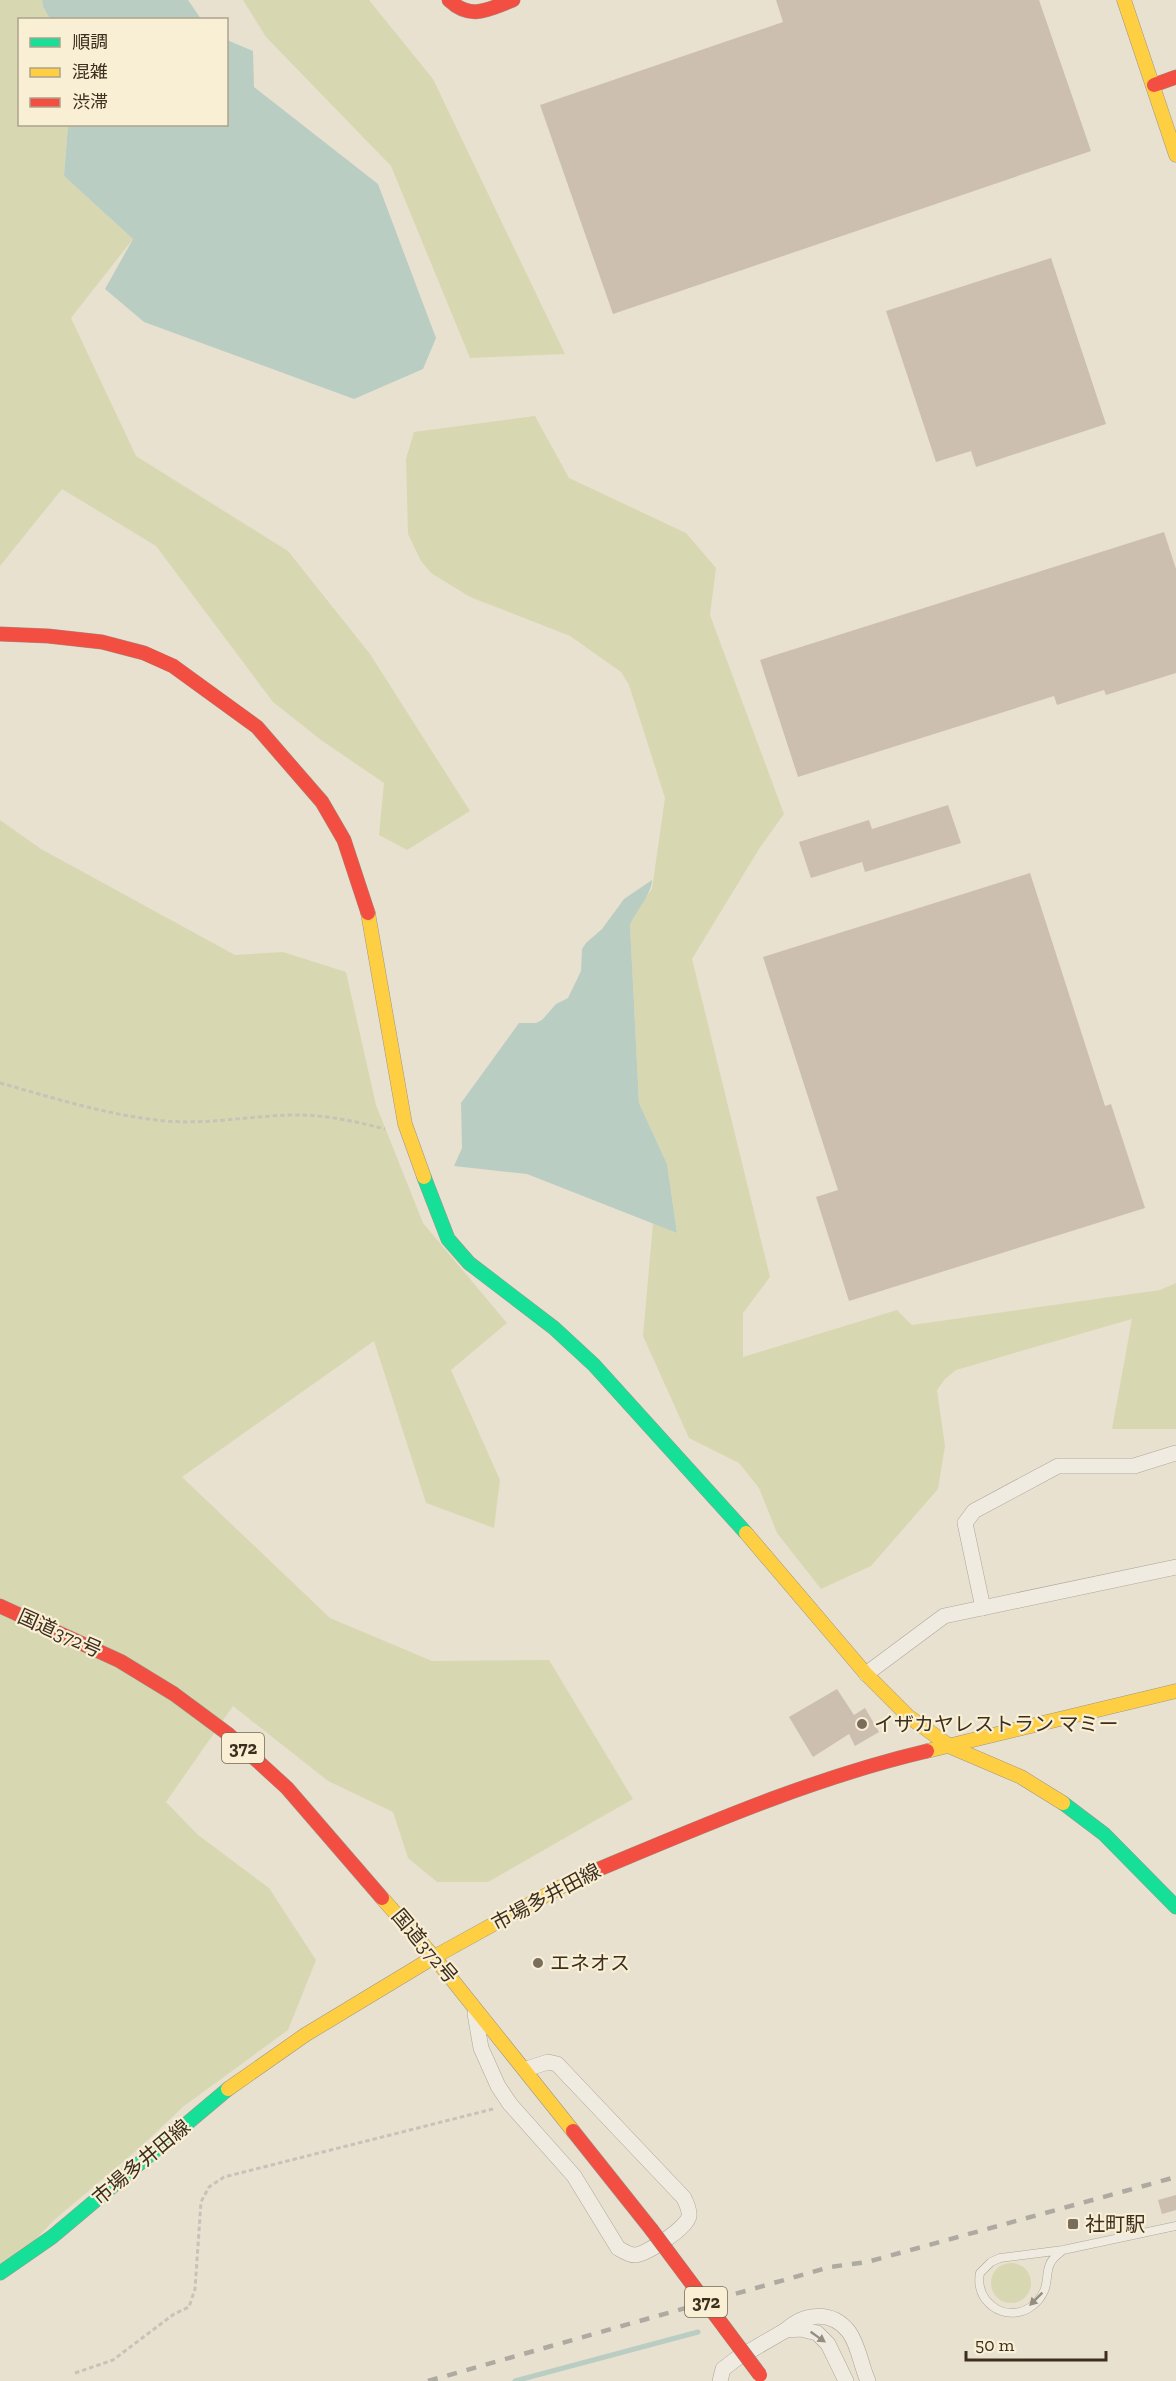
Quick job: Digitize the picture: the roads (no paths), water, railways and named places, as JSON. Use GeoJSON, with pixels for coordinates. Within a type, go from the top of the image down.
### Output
{"type":"FeatureCollection","features":[{"type":"Feature","properties":{"kind":"main road"},"geometry":{"type":"LineString","coordinates":[[449,0],[464,13],[475,13],[513,0]]}},
{"type":"Feature","properties":{"kind":"main road"},"geometry":{"type":"LineString","coordinates":[[1124,0],[1176,155]]}},
{"type":"Feature","properties":{"kind":"main road"},"geometry":{"type":"LineString","coordinates":[[1154,85],[1176,77]]}},
{"type":"Feature","properties":{"kind":"main road"},"geometry":{"type":"LineString","coordinates":[[0,634],[102,642],[144,653],[173,666],[257,727],[322,802],[344,840],[367,906],[408,1135],[448,1239],[469,1263],[554,1328],[594,1365],[708,1489],[866,1674],[908,1716],[951,1747],[1021,1777],[1055,1797],[1104,1834],[1176,1906]]}},
{"type":"Feature","properties":{"kind":"main road","name":"国道372号"},"geometry":{"type":"LineString","coordinates":[[0,1606],[120,1661],[174,1694],[228,1734],[287,1788],[434,1957],[526,2069],[651,2229],[762,2378]]}},
{"type":"Feature","properties":{"kind":"main road","name":"市場多井田線"},"geometry":{"type":"LineString","coordinates":[[0,2273],[52,2237],[220,2095],[305,2035],[434,1957],[578,1878],[721,1818],[876,1763],[951,1747],[1176,1691]]}},
{"type":"Feature","properties":{"kind":"street"},"geometry":{"type":"LineString","coordinates":[[983,1608],[965,1523],[974,1511],[1058,1466],[1134,1466],[1176,1453]]}},
{"type":"Feature","properties":{"kind":"street"},"geometry":{"type":"LineString","coordinates":[[866,1674],[944,1617],[1176,1567]]}},
{"type":"Feature","properties":{"kind":"street"},"geometry":{"type":"LineString","coordinates":[[474,2006],[481,2048],[498,2086],[510,2104],[574,2176],[618,2248],[627,2254],[635,2255],[646,2251],[680,2229],[689,2217],[689,2209],[684,2198],[557,2064],[548,2062],[526,2069]]}},
{"type":"Feature","properties":{"kind":"street"},"geometry":{"type":"LineString","coordinates":[[720,2381],[723,2370],[736,2359],[786,2330],[795,2322],[818,2316],[837,2322],[848,2332],[868,2381]]}},
{"type":"Feature","properties":{"kind":"street"},"geometry":{"type":"LineString","coordinates":[[786,2330],[801,2329],[817,2334],[828,2344],[846,2381]]}},
{"type":"Feature","properties":{"kind":"lane"},"geometry":{"type":"LineString","coordinates":[[1063,2250],[1050,2264],[1043,2293],[1026,2309],[1019,2313],[1000,2312],[986,2300],[979,2280],[981,2273],[991,2262],[1063,2250],[1176,2226]]}},
{"type":"Feature","properties":{"kind":"waterway"},"geometry":{"type":"LineString","coordinates":[[515,2381],[698,2332]]}},
{"type":"Feature","properties":{"kind":"railway"},"geometry":{"type":"LineString","coordinates":[[428,2381],[830,2267],[867,2262],[1176,2177]]}},
{"type":"Feature","properties":{"kind":"place","name":"イザカヤレストラン マミー"},"geometry":{"type":"Point","coordinates":[862,1724]}},
{"type":"Feature","properties":{"kind":"place","name":"エネオス"},"geometry":{"type":"Point","coordinates":[538,1963]}},
{"type":"Feature","properties":{"kind":"place","name":"社町駅"},"geometry":{"type":"Point","coordinates":[1073,2224]}}]}
